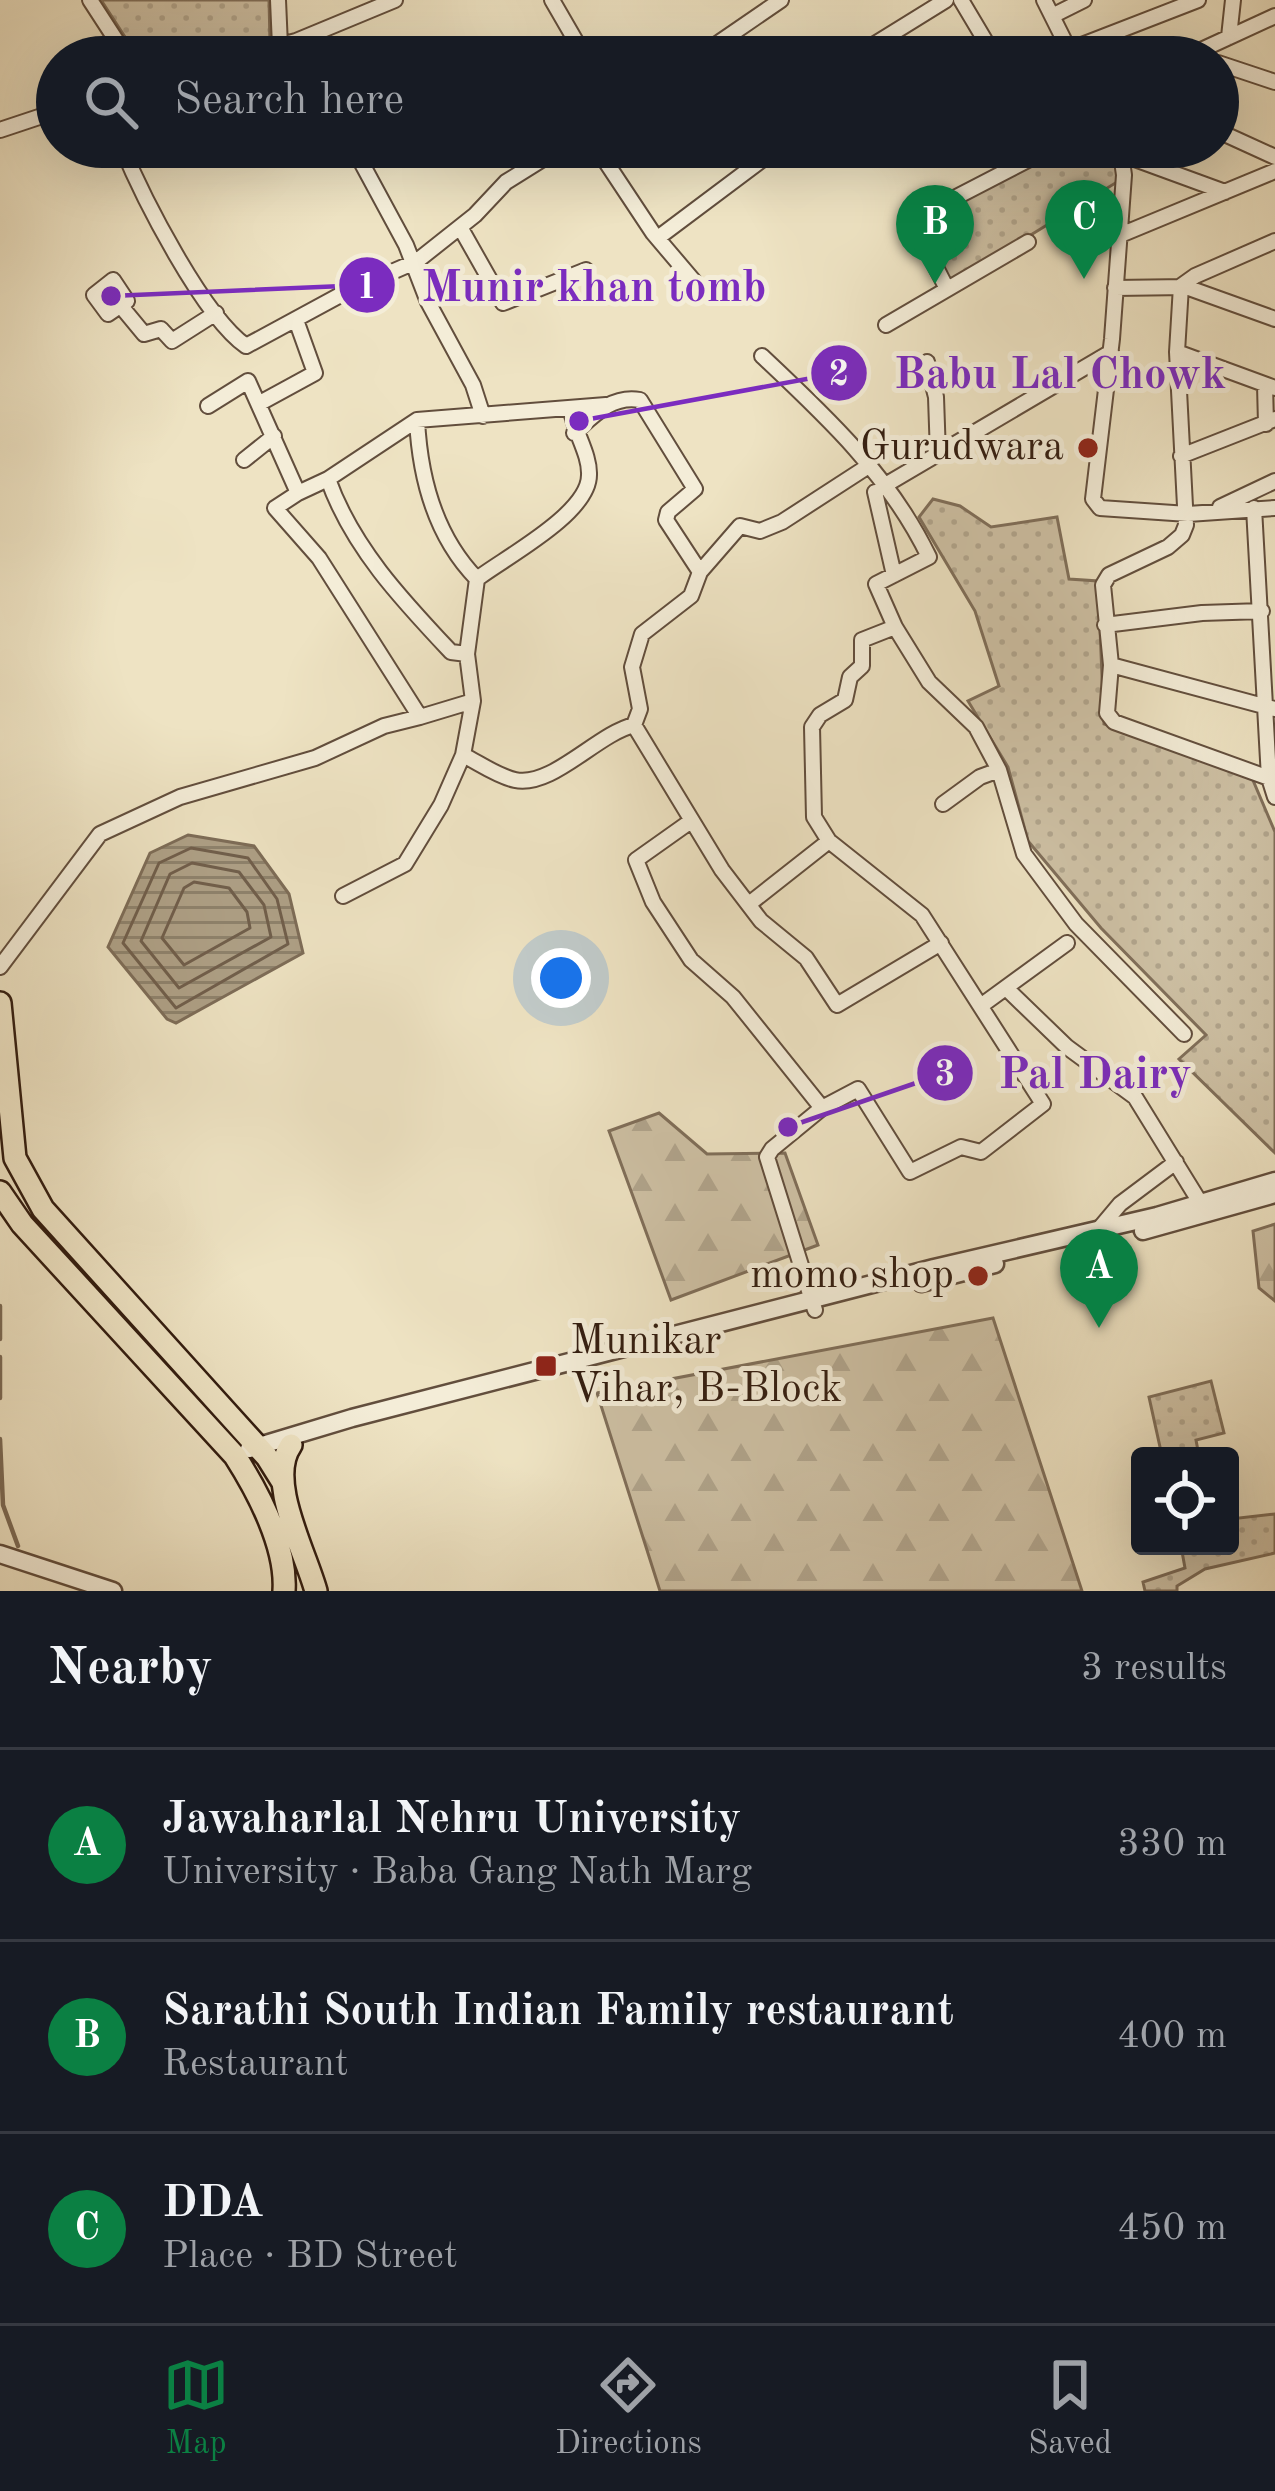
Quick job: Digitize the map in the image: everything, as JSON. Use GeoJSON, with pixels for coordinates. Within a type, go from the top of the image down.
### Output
{"type":"FeatureCollection","features":[{"type":"Feature","properties":{"kind":"main road"},"geometry":{"type":"LineString","coordinates":[[0,1003],[15,1158],[27,1184],[44,1209],[262,1451],[282,1481],[316,1591]]}},
{"type":"Feature","properties":{"kind":"main road"},"geometry":{"type":"LineString","coordinates":[[0,1192],[22,1225],[239,1463],[276,1547],[284,1591]]}},
{"type":"Feature","properties":{"kind":"main road"},"geometry":{"type":"LineString","coordinates":[[282,1481],[282,1459],[291,1445]]}},
{"type":"Feature","properties":{"kind":"street"},"geometry":{"type":"LineString","coordinates":[[90,0],[113,36]]}},
{"type":"Feature","properties":{"kind":"street"},"geometry":{"type":"LineString","coordinates":[[278,0],[286,36]]}},
{"type":"Feature","properties":{"kind":"street"},"geometry":{"type":"LineString","coordinates":[[307,36],[395,0]]}},
{"type":"Feature","properties":{"kind":"street"},"geometry":{"type":"LineString","coordinates":[[553,0],[573,36]]}},
{"type":"Feature","properties":{"kind":"street"},"geometry":{"type":"LineString","coordinates":[[733,36],[781,0]]}},
{"type":"Feature","properties":{"kind":"street"},"geometry":{"type":"LineString","coordinates":[[888,36],[946,0]]}},
{"type":"Feature","properties":{"kind":"street"},"geometry":{"type":"LineString","coordinates":[[961,0],[983,36]]}},
{"type":"Feature","properties":{"kind":"street"},"geometry":{"type":"LineString","coordinates":[[1044,0],[1062,36]]}},
{"type":"Feature","properties":{"kind":"street"},"geometry":{"type":"LineString","coordinates":[[1052,16],[1084,0]]}},
{"type":"Feature","properties":{"kind":"street"},"geometry":{"type":"LineString","coordinates":[[1113,36],[1198,0]]}},
{"type":"Feature","properties":{"kind":"street"},"geometry":{"type":"LineString","coordinates":[[1229,36],[1233,0]]}},
{"type":"Feature","properties":{"kind":"street"},"geometry":{"type":"LineString","coordinates":[[1231,36],[1275,16]]}},
{"type":"Feature","properties":{"kind":"street"},"geometry":{"type":"LineString","coordinates":[[1239,70],[1275,82]]}},
{"type":"Feature","properties":{"kind":"street"},"geometry":{"type":"LineString","coordinates":[[0,130],[36,118]]}},
{"type":"Feature","properties":{"kind":"street"},"geometry":{"type":"LineString","coordinates":[[1239,141],[1275,157]]}},
{"type":"Feature","properties":{"kind":"street"},"geometry":{"type":"LineString","coordinates":[[133,168],[170,241],[216,313],[246,346],[355,288],[412,264],[528,168]]}},
{"type":"Feature","properties":{"kind":"street"},"geometry":{"type":"LineString","coordinates":[[365,168],[483,416]]}},
{"type":"Feature","properties":{"kind":"street"},"geometry":{"type":"LineString","coordinates":[[611,168],[704,293]]}},
{"type":"Feature","properties":{"kind":"street"},"geometry":{"type":"LineString","coordinates":[[659,237],[751,168]]}},
{"type":"Feature","properties":{"kind":"street"},"geometry":{"type":"LineString","coordinates":[[946,287],[912,220],[1012,168]]}},
{"type":"Feature","properties":{"kind":"street"},"geometry":{"type":"LineString","coordinates":[[1123,168],[1111,352],[1093,499],[1100,508],[1189,514],[1275,508]]}},
{"type":"Feature","properties":{"kind":"street"},"geometry":{"type":"LineString","coordinates":[[1164,168],[1225,192]]}},
{"type":"Feature","properties":{"kind":"street"},"geometry":{"type":"LineString","coordinates":[[1118,236],[1275,171]]}},
{"type":"Feature","properties":{"kind":"street"},"geometry":{"type":"LineString","coordinates":[[460,227],[503,303],[586,270]]}},
{"type":"Feature","properties":{"kind":"street"},"geometry":{"type":"LineString","coordinates":[[1269,778],[1114,722],[1107,713],[1111,665],[1104,579],[1177,542],[1189,514],[1181,456],[1181,286],[1275,241]]}},
{"type":"Feature","properties":{"kind":"street"},"geometry":{"type":"LineString","coordinates":[[886,325],[1028,242]]}},
{"type":"Feature","properties":{"kind":"street"},"geometry":{"type":"LineString","coordinates":[[1115,288],[1181,286],[1275,319]]}},
{"type":"Feature","properties":{"kind":"street"},"geometry":{"type":"LineString","coordinates":[[120,305],[143,334],[161,328],[170,341],[216,313]]}},
{"type":"Feature","properties":{"kind":"street"},"geometry":{"type":"LineString","coordinates":[[260,403],[315,373],[296,320]]}},
{"type":"Feature","properties":{"kind":"street"},"geometry":{"type":"LineString","coordinates":[[881,488],[1111,352]]}},
{"type":"Feature","properties":{"kind":"street"},"geometry":{"type":"LineString","coordinates":[[1178,352],[1270,387],[1270,421],[1181,456]]}},
{"type":"Feature","properties":{"kind":"street"},"geometry":{"type":"LineString","coordinates":[[762,356],[870,465],[929,557],[875,587],[929,682],[976,727],[999,770],[1024,854],[1076,924],[1184,1034]]}},
{"type":"Feature","properties":{"kind":"street"},"geometry":{"type":"LineString","coordinates":[[927,362],[936,397],[938,455]]}},
{"type":"Feature","properties":{"kind":"street"},"geometry":{"type":"LineString","coordinates":[[208,406],[248,381],[298,493]]}},
{"type":"Feature","properties":{"kind":"street"},"geometry":{"type":"LineString","coordinates":[[420,717],[319,558],[275,508],[417,420],[572,410],[639,399],[695,489],[668,512],[666,520],[700,572]]}},
{"type":"Feature","properties":{"kind":"street"},"geometry":{"type":"LineString","coordinates":[[574,433],[605,405]]}},
{"type":"Feature","properties":{"kind":"street"},"geometry":{"type":"LineString","coordinates":[[477,579],[542,535],[587,488],[590,472],[574,433],[572,410]]}},
{"type":"Feature","properties":{"kind":"street"},"geometry":{"type":"LineString","coordinates":[[344,896],[405,864],[441,805],[463,755],[472,701],[466,654],[477,579],[448,538],[424,487],[417,420]]}},
{"type":"Feature","properties":{"kind":"street"},"geometry":{"type":"LineString","coordinates":[[244,460],[274,436]]}},
{"type":"Feature","properties":{"kind":"street"},"geometry":{"type":"LineString","coordinates":[[463,755],[511,779],[527,780],[634,725],[640,709],[632,674],[640,640],[654,622],[693,594],[700,572],[740,526],[760,531],[782,522],[870,465]]}},
{"type":"Feature","properties":{"kind":"street"},"geometry":{"type":"LineString","coordinates":[[328,479],[339,510],[371,560],[451,652],[466,654]]}},
{"type":"Feature","properties":{"kind":"street"},"geometry":{"type":"LineString","coordinates":[[1212,511],[1275,481]]}},
{"type":"Feature","properties":{"kind":"street"},"geometry":{"type":"LineString","coordinates":[[881,488],[894,574]]}},
{"type":"Feature","properties":{"kind":"street"},"geometry":{"type":"LineString","coordinates":[[1255,508],[1271,709],[1269,778],[1275,797]]}},
{"type":"Feature","properties":{"kind":"street"},"geometry":{"type":"LineString","coordinates":[[1106,625],[1262,611]]}},
{"type":"Feature","properties":{"kind":"street"},"geometry":{"type":"LineString","coordinates":[[814,1305],[767,1154],[822,1108],[858,1089],[910,1172],[956,1148],[981,1151],[1043,1104],[922,915],[829,841],[814,817],[812,727],[820,715],[845,700],[850,677],[862,666],[862,640],[895,627]]}},
{"type":"Feature","properties":{"kind":"street"},"geometry":{"type":"LineString","coordinates":[[1111,665],[1271,709]]}},
{"type":"Feature","properties":{"kind":"street"},"geometry":{"type":"LineString","coordinates":[[0,967],[100,834],[180,797],[315,758],[384,726],[472,701]]}},
{"type":"Feature","properties":{"kind":"street"},"geometry":{"type":"LineString","coordinates":[[634,725],[691,821],[761,921],[806,958],[838,1006],[940,943]]}},
{"type":"Feature","properties":{"kind":"street"},"geometry":{"type":"LineString","coordinates":[[943,804],[980,777],[999,770]]}},
{"type":"Feature","properties":{"kind":"street"},"geometry":{"type":"LineString","coordinates":[[691,821],[636,860],[653,902],[691,960],[733,997],[822,1108]]}},
{"type":"Feature","properties":{"kind":"street"},"geometry":{"type":"LineString","coordinates":[[749,904],[829,841]]}},
{"type":"Feature","properties":{"kind":"street"},"geometry":{"type":"LineString","coordinates":[[982,1005],[1067,944]]}},
{"type":"Feature","properties":{"kind":"street"},"geometry":{"type":"LineString","coordinates":[[1008,990],[1066,1047],[1135,1097],[1201,1204]]}},
{"type":"Feature","properties":{"kind":"street"},"geometry":{"type":"LineString","coordinates":[[1098,1230],[1120,1204],[1176,1162]]}},
{"type":"Feature","properties":{"kind":"street"},"geometry":{"type":"LineString","coordinates":[[991,1261],[1275,1181]]}},
{"type":"Feature","properties":{"kind":"street"},"geometry":{"type":"LineString","coordinates":[[239,1463],[262,1451],[655,1346],[991,1261],[1206,1216],[1275,1194]]}},
{"type":"Feature","properties":{"kind":"street"},"geometry":{"type":"LineString","coordinates":[[262,1451],[655,1346]]}},
{"type":"Feature","properties":{"kind":"street"},"geometry":{"type":"LineString","coordinates":[[0,1554],[113,1591]]}},
{"type":"Feature","properties":{"kind":"street"},"geometry":{"type":"LineString","coordinates":[[0,1565],[82,1591]]}},
{"type":"Feature","properties":{"kind":"green space"},"geometry":{"type":"Polygon","coordinates":[[[101,0],[269,0],[270,36],[124,36],[101,0]]]}},
{"type":"Feature","properties":{"kind":"green space"},"geometry":{"type":"Polygon","coordinates":[[[1013,168],[1117,168],[1122,179],[946,287],[912,220],[1013,168]]]}},
{"type":"Feature","properties":{"kind":"green space"},"geometry":{"type":"Polygon","coordinates":[[[933,499],[960,506],[991,527],[1057,517],[1069,579],[1098,581],[1104,724],[1252,778],[1275,832],[1275,1153],[1179,1059],[1206,1035],[1101,928],[1028,841],[1008,767],[968,701],[999,686],[975,611],[919,517],[933,499]]]}},
{"type":"Feature","properties":{"kind":"green space"},"geometry":{"type":"Polygon","coordinates":[[[659,1113],[707,1154],[785,1153],[818,1245],[671,1300],[609,1131],[659,1113]]]}},
{"type":"Feature","properties":{"kind":"green space"},"geometry":{"type":"Polygon","coordinates":[[[1275,1224],[1275,1301],[1259,1288],[1253,1231],[1275,1224]]]}},
{"type":"Feature","properties":{"kind":"green space"},"geometry":{"type":"Polygon","coordinates":[[[993,1318],[1082,1591],[660,1591],[597,1393],[993,1318]]]}},
{"type":"Feature","properties":{"kind":"green space"},"geometry":{"type":"Polygon","coordinates":[[[1211,1381],[1224,1433],[1196,1440],[1197,1447],[1160,1447],[1149,1397],[1211,1381]]]}},
{"type":"Feature","properties":{"kind":"green space"},"geometry":{"type":"Polygon","coordinates":[[[1275,1514],[1275,1553],[1205,1569],[1177,1586],[1177,1591],[1145,1591],[1143,1582],[1185,1568],[1183,1555],[1239,1555],[1239,1518],[1275,1514]]]}},
{"type":"Feature","properties":{"kind":"water"},"geometry":{"type":"Polygon","coordinates":[[[188,835],[254,846],[289,894],[303,953],[176,1023],[167,1019],[108,947],[150,853],[188,835]]]}},
{"type":"Feature","properties":{"kind":"waterway"},"geometry":{"type":"LineString","coordinates":[[0,1306],[0,1339]]}},
{"type":"Feature","properties":{"kind":"waterway"},"geometry":{"type":"LineString","coordinates":[[0,1357],[0,1398]]}},
{"type":"Feature","properties":{"kind":"waterway"},"geometry":{"type":"LineString","coordinates":[[0,1439],[3,1505],[18,1546]]}},
{"type":"Feature","properties":{"kind":"place","name":"DDA"},"geometry":{"type":"Point","coordinates":[1084,279]}},
{"type":"Feature","properties":{"kind":"place","name":"Sarathi South Indian Family restaurant"},"geometry":{"type":"Point","coordinates":[935,284]}},
{"type":"Feature","properties":{"kind":"place","name":"Munir khan tomb"},"geometry":{"type":"Point","coordinates":[111,296]}},
{"type":"Feature","properties":{"kind":"place","name":"Babu Lal Chowk"},"geometry":{"type":"Point","coordinates":[579,421]}},
{"type":"Feature","properties":{"kind":"place","name":"Gurudwara"},"geometry":{"type":"Point","coordinates":[1088,448]}},
{"type":"Feature","properties":{"kind":"place","name":"Pal Dairy"},"geometry":{"type":"Point","coordinates":[788,1127]}},
{"type":"Feature","properties":{"kind":"place","name":"momo shop"},"geometry":{"type":"Point","coordinates":[978,1276]}},
{"type":"Feature","properties":{"kind":"place","name":"Jawaharlal Nehru University"},"geometry":{"type":"Point","coordinates":[1099,1328]}},
{"type":"Feature","properties":{"kind":"place","name":"Munikar Vihar, B-Block"},"geometry":{"type":"Point","coordinates":[546,1366]}}]}
